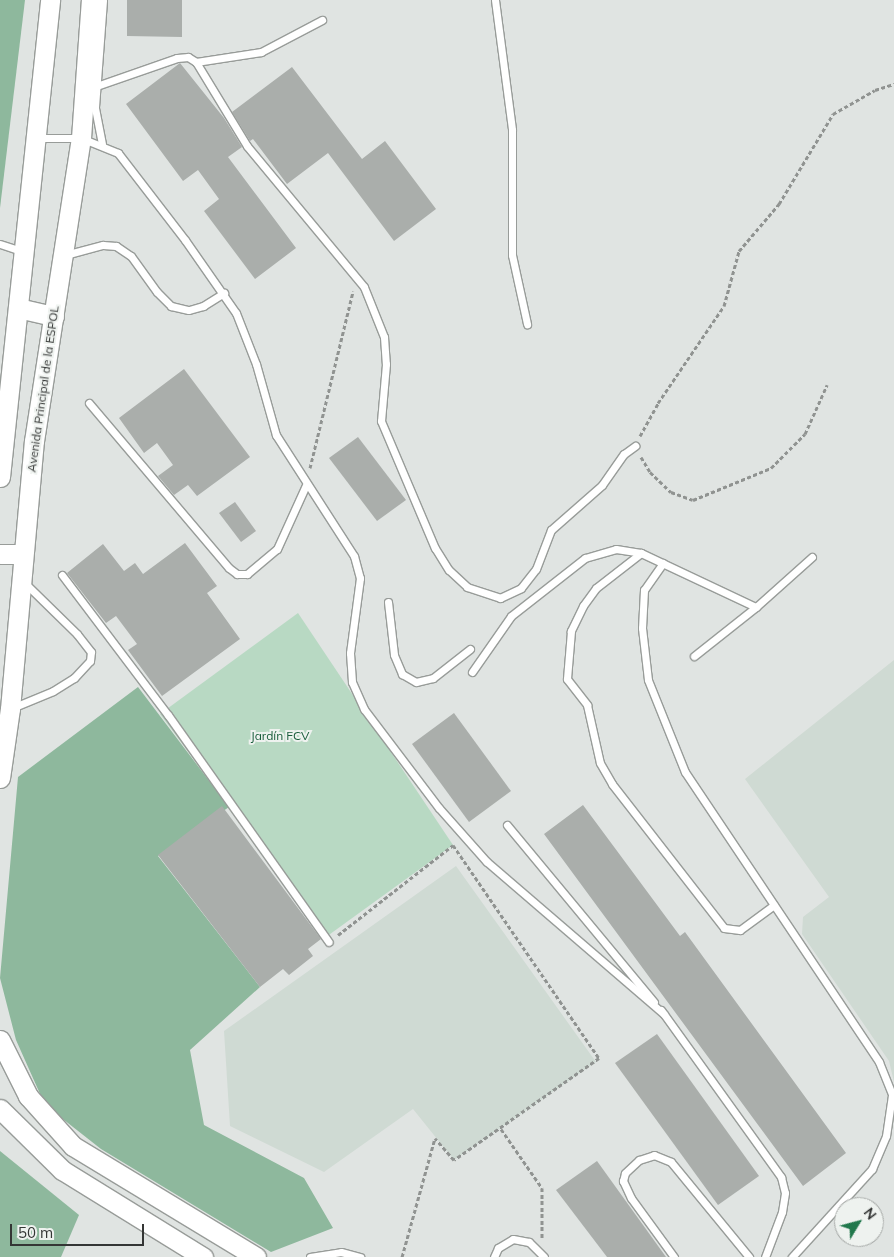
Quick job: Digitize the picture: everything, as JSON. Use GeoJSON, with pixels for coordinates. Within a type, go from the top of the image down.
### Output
{"type":"FeatureCollection","features":[{"type":"Feature","properties":{"kind":"street"},"geometry":{"type":"LineString","coordinates":[[0,477],[6,361],[18,308],[22,251],[50,0]]}},
{"type":"Feature","properties":{"kind":"street","name":"Avenida Principal de la ESPOL"},"geometry":{"type":"LineString","coordinates":[[0,778],[10,709],[34,441],[81,138],[91,88],[91,0]]}},
{"type":"Feature","properties":{"kind":"street"},"geometry":{"type":"LineString","coordinates":[[18,308],[54,316]]}},
{"type":"Feature","properties":{"kind":"street"},"geometry":{"type":"LineString","coordinates":[[0,554],[23,554]]}},
{"type":"Feature","properties":{"kind":"street"},"geometry":{"type":"LineString","coordinates":[[0,1040],[28,1096],[73,1146],[256,1257]]}},
{"type":"Feature","properties":{"kind":"street"},"geometry":{"type":"LineString","coordinates":[[0,1109],[62,1170],[203,1257]]}},
{"type":"Feature","properties":{"kind":"lane"},"geometry":{"type":"LineString","coordinates":[[102,144],[91,88],[103,0]]}},
{"type":"Feature","properties":{"kind":"lane"},"geometry":{"type":"LineString","coordinates":[[495,0],[512,130],[512,255],[527,324]]}},
{"type":"Feature","properties":{"kind":"lane"},"geometry":{"type":"LineString","coordinates":[[196,62],[261,52],[322,20]]}},
{"type":"Feature","properties":{"kind":"lane"},"geometry":{"type":"LineString","coordinates":[[91,88],[177,58],[188,57],[196,62],[247,146],[356,276],[375,308],[384,337],[386,364],[381,421],[434,548],[449,570],[467,587],[500,598],[521,588],[536,569],[551,530],[602,485],[624,454],[635,446]]}},
{"type":"Feature","properties":{"kind":"lane"},"geometry":{"type":"LineString","coordinates":[[36,138],[81,138],[102,144],[118,153],[224,292],[247,339],[276,435],[306,485],[348,544],[360,578],[350,653],[352,682],[364,709],[439,808],[487,862],[664,1014]]}},
{"type":"Feature","properties":{"kind":"lane"},"geometry":{"type":"LineString","coordinates":[[0,244],[22,251]]}},
{"type":"Feature","properties":{"kind":"lane"},"geometry":{"type":"LineString","coordinates":[[63,256],[103,245],[116,246],[131,256],[157,292],[171,306],[189,310],[203,306],[224,292]]}},
{"type":"Feature","properties":{"kind":"lane"},"geometry":{"type":"LineString","coordinates":[[89,403],[228,568],[237,574],[247,574],[277,549],[306,485]]}},
{"type":"Feature","properties":{"kind":"lane"},"geometry":{"type":"LineString","coordinates":[[472,672],[510,616],[552,580],[585,558],[616,549],[641,553],[756,607]]}},
{"type":"Feature","properties":{"kind":"lane"},"geometry":{"type":"LineString","coordinates":[[641,553],[596,588],[583,606],[572,631],[567,678],[590,712],[600,763],[612,784],[724,928],[740,930],[774,904]]}},
{"type":"Feature","properties":{"kind":"lane"},"geometry":{"type":"LineString","coordinates":[[694,656],[756,607],[812,557]]}},
{"type":"Feature","properties":{"kind":"lane"},"geometry":{"type":"LineString","coordinates":[[663,563],[644,590],[642,628],[648,680],[685,772],[879,1062],[893,1094],[886,1136],[872,1168],[792,1257]]}},
{"type":"Feature","properties":{"kind":"lane"},"geometry":{"type":"LineString","coordinates":[[62,575],[168,715],[330,942]]}},
{"type":"Feature","properties":{"kind":"lane"},"geometry":{"type":"LineString","coordinates":[[10,709],[54,691],[74,678],[90,661],[91,652],[77,634],[22,581]]}},
{"type":"Feature","properties":{"kind":"lane"},"geometry":{"type":"LineString","coordinates":[[388,602],[390,638],[402,674],[416,682],[433,678],[470,649]]}},
{"type":"Feature","properties":{"kind":"lane"},"geometry":{"type":"LineString","coordinates":[[507,825],[664,1014],[781,1178],[785,1193],[782,1212],[765,1257]]}},
{"type":"Feature","properties":{"kind":"lane"},"geometry":{"type":"LineString","coordinates":[[674,1257],[631,1198],[623,1181],[625,1173],[639,1160],[654,1154],[671,1162],[748,1257]]}},
{"type":"Feature","properties":{"kind":"lane"},"geometry":{"type":"LineString","coordinates":[[494,1257],[498,1248],[512,1239],[529,1242],[543,1256]]}},
{"type":"Feature","properties":{"kind":"lane"},"geometry":{"type":"LineString","coordinates":[[310,1257],[340,1252],[360,1257]]}},
{"type":"Feature","properties":{"kind":"path"},"geometry":{"type":"LineString","coordinates":[[827,385],[805,434],[771,468],[694,500],[672,492],[664,486],[650,472],[635,446],[658,403],[724,306],[740,251],[780,204],[833,114],[862,96],[894,84]]}},
{"type":"Feature","properties":{"kind":"path"},"geometry":{"type":"LineString","coordinates":[[306,485],[356,276]]}},
{"type":"Feature","properties":{"kind":"path"},"geometry":{"type":"LineString","coordinates":[[330,942],[453,845],[599,1058],[501,1129],[454,1160],[435,1138],[402,1257]]}},
{"type":"Feature","properties":{"kind":"path"},"geometry":{"type":"LineString","coordinates":[[501,1129],[542,1188],[543,1256]]}},
{"type":"Feature","properties":{"kind":"shaded area"},"geometry":{"type":"Polygon","coordinates":[[[894,660],[894,1082],[889,1061],[802,934],[803,917],[829,897],[745,779],[894,660]]]}},
{"type":"Feature","properties":{"kind":"shaded area"},"geometry":{"type":"Polygon","coordinates":[[[456,866],[596,1062],[454,1160],[413,1109],[324,1172],[230,1126],[224,1031],[456,866]]]}},
{"type":"Feature","properties":{"kind":"green space"},"geometry":{"type":"Polygon","coordinates":[[[0,0],[25,0],[0,208],[0,0]]]}},
{"type":"Feature","properties":{"kind":"green space","name":"Jardín FCV"},"geometry":{"type":"Polygon","coordinates":[[[298,613],[453,845],[326,937],[160,714],[298,613]]]}},
{"type":"Feature","properties":{"kind":"green space"},"geometry":{"type":"Polygon","coordinates":[[[138,687],[229,807],[158,856],[260,987],[190,1050],[204,1125],[304,1178],[333,1228],[271,1252],[101,1149],[45,1105],[16,1040],[0,978],[18,777],[138,687]]]}},
{"type":"Feature","properties":{"kind":"green space"},"geometry":{"type":"Polygon","coordinates":[[[0,1151],[79,1215],[61,1257],[0,1257],[0,1151]]]}},
{"type":"Feature","properties":{"kind":"building"},"geometry":{"type":"Polygon","coordinates":[[[127,0],[182,0],[182,37],[127,36],[127,0]]]}},
{"type":"Feature","properties":{"kind":"building"},"geometry":{"type":"Polygon","coordinates":[[[180,63],[224,118],[242,147],[228,157],[296,248],[255,279],[204,211],[219,199],[198,170],[183,181],[126,104],[180,63]]]}},
{"type":"Feature","properties":{"kind":"building"},"geometry":{"type":"Polygon","coordinates":[[[292,67],[362,159],[385,141],[436,209],[394,241],[328,153],[287,184],[253,139],[250,141],[232,112],[292,67]]]}},
{"type":"Feature","properties":{"kind":"building"},"geometry":{"type":"Polygon","coordinates":[[[184,369],[250,457],[197,496],[188,485],[174,495],[158,476],[173,465],[157,443],[144,453],[119,418],[184,369]]]}},
{"type":"Feature","properties":{"kind":"building"},"geometry":{"type":"Polygon","coordinates":[[[358,437],[406,500],[377,521],[329,458],[358,437]]]}},
{"type":"Feature","properties":{"kind":"building"},"geometry":{"type":"Polygon","coordinates":[[[235,502],[256,531],[241,542],[219,513],[235,502]]]}},
{"type":"Feature","properties":{"kind":"building"},"geometry":{"type":"Polygon","coordinates":[[[185,543],[217,586],[207,593],[240,639],[162,696],[128,650],[137,644],[116,616],[106,623],[67,573],[103,544],[124,571],[135,563],[143,574],[185,543]]]}},
{"type":"Feature","properties":{"kind":"building"},"geometry":{"type":"Polygon","coordinates":[[[454,713],[511,791],[469,822],[412,744],[454,713]]]}},
{"type":"Feature","properties":{"kind":"building"},"geometry":{"type":"Polygon","coordinates":[[[583,805],[680,936],[685,932],[846,1153],[803,1186],[544,834],[583,805]]]}},
{"type":"Feature","properties":{"kind":"building"},"geometry":{"type":"Polygon","coordinates":[[[222,806],[321,939],[308,949],[313,956],[289,975],[283,969],[260,987],[158,855],[222,806]]]}},
{"type":"Feature","properties":{"kind":"building"},"geometry":{"type":"Polygon","coordinates":[[[657,1034],[759,1176],[718,1205],[615,1063],[657,1034]]]}},
{"type":"Feature","properties":{"kind":"building"},"geometry":{"type":"Polygon","coordinates":[[[597,1161],[666,1257],[607,1257],[556,1190],[597,1161]]]}}]}
